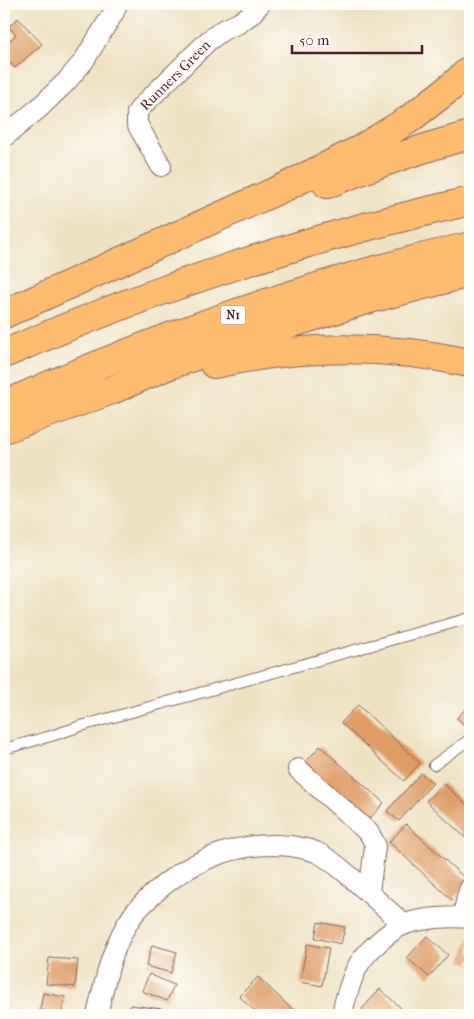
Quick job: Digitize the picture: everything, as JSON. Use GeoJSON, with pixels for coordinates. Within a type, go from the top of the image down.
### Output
{"type":"FeatureCollection","features":[{"type":"Feature","properties":{"kind":"highway"},"geometry":{"type":"LineString","coordinates":[[4,315],[287,186],[359,150],[408,120],[470,70]]}},
{"type":"Feature","properties":{"kind":"highway"},"geometry":{"type":"LineString","coordinates":[[4,315],[371,166],[470,135]]}},
{"type":"Feature","properties":{"kind":"highway"},"geometry":{"type":"LineString","coordinates":[[4,354],[75,324],[243,264],[347,232],[470,200]]}},
{"type":"Feature","properties":{"kind":"highway","name":"N1"},"geometry":{"type":"LineString","coordinates":[[4,406],[129,353],[230,316],[363,274],[470,246]]}},
{"type":"Feature","properties":{"kind":"highway"},"geometry":{"type":"LineString","coordinates":[[4,429],[112,390],[167,366],[275,328],[370,299],[470,273]]}},
{"type":"Feature","properties":{"kind":"highway"},"geometry":{"type":"LineString","coordinates":[[112,390],[232,360],[302,350],[399,351],[470,363]]}},
{"type":"Feature","properties":{"kind":"street"},"geometry":{"type":"LineString","coordinates":[[4,137],[39,108],[66,82],[83,62],[114,12],[116,4]]}},
{"type":"Feature","properties":{"kind":"street","name":"Runners Green"},"geometry":{"type":"LineString","coordinates":[[161,166],[137,124],[137,113],[208,41],[223,30],[239,23],[260,4]]}},
{"type":"Feature","properties":{"kind":"street"},"geometry":{"type":"LineString","coordinates":[[298,769],[369,833],[372,838],[375,847],[369,892]]}},
{"type":"Feature","properties":{"kind":"street"},"geometry":{"type":"LineString","coordinates":[[97,1015],[114,952],[133,914],[164,884],[206,859],[228,851],[275,844],[315,851],[332,861],[404,924]]}},
{"type":"Feature","properties":{"kind":"street"},"geometry":{"type":"LineString","coordinates":[[342,1015],[344,1002],[358,966],[371,948],[404,924],[430,919],[467,917],[467,897],[470,888]]}},
{"type":"Feature","properties":{"kind":"lane"},"geometry":{"type":"LineString","coordinates":[[4,749],[98,721],[470,618]]}},
{"type":"Feature","properties":{"kind":"lane"},"geometry":{"type":"LineString","coordinates":[[434,765],[470,739]]}},
{"type":"Feature","properties":{"kind":"building"},"geometry":{"type":"Polygon","coordinates":[[[18,18],[42,44],[15,68],[4,56],[4,45],[16,35],[9,27],[18,18]]]}},
{"type":"Feature","properties":{"kind":"building"},"geometry":{"type":"Polygon","coordinates":[[[470,704],[470,730],[457,718],[470,704]]]}},
{"type":"Feature","properties":{"kind":"building"},"geometry":{"type":"Polygon","coordinates":[[[358,705],[420,763],[404,781],[341,723],[358,705]]]}},
{"type":"Feature","properties":{"kind":"building"},"geometry":{"type":"Polygon","coordinates":[[[320,746],[384,803],[367,821],[304,764],[320,746]]]}},
{"type":"Feature","properties":{"kind":"building"},"geometry":{"type":"Polygon","coordinates":[[[421,773],[433,783],[399,821],[387,811],[421,773]]]}},
{"type":"Feature","properties":{"kind":"building"},"geometry":{"type":"Polygon","coordinates":[[[443,783],[470,808],[470,842],[426,801],[443,783]]]}},
{"type":"Feature","properties":{"kind":"building"},"geometry":{"type":"Polygon","coordinates":[[[406,824],[469,882],[452,900],[389,842],[406,824]]]}},
{"type":"Feature","properties":{"kind":"building"},"geometry":{"type":"Polygon","coordinates":[[[318,922],[345,927],[341,944],[315,938],[318,922]]]}},
{"type":"Feature","properties":{"kind":"building"},"geometry":{"type":"Polygon","coordinates":[[[427,936],[448,955],[429,977],[407,958],[427,936]]]}},
{"type":"Feature","properties":{"kind":"building"},"geometry":{"type":"Polygon","coordinates":[[[470,936],[470,964],[461,961],[470,936]]]}},
{"type":"Feature","properties":{"kind":"building"},"geometry":{"type":"Polygon","coordinates":[[[307,944],[329,948],[322,986],[300,982],[307,944]]]}},
{"type":"Feature","properties":{"kind":"building"},"geometry":{"type":"Polygon","coordinates":[[[152,945],[177,952],[171,973],[146,966],[152,945]]]}},
{"type":"Feature","properties":{"kind":"building"},"geometry":{"type":"Polygon","coordinates":[[[49,958],[78,960],[75,987],[46,984],[49,958]]]}},
{"type":"Feature","properties":{"kind":"building"},"geometry":{"type":"Polygon","coordinates":[[[149,974],[174,985],[167,1001],[142,991],[149,974]]]}},
{"type":"Feature","properties":{"kind":"building"},"geometry":{"type":"Polygon","coordinates":[[[258,977],[298,1015],[259,1015],[239,996],[258,977]]]}},
{"type":"Feature","properties":{"kind":"building"},"geometry":{"type":"Polygon","coordinates":[[[380,989],[403,1010],[398,1015],[368,1015],[362,1009],[380,989]]]}},
{"type":"Feature","properties":{"kind":"building"},"geometry":{"type":"Polygon","coordinates":[[[43,993],[65,997],[62,1014],[40,1010],[43,993]]]}},
{"type":"Feature","properties":{"kind":"building"},"geometry":{"type":"Polygon","coordinates":[[[130,1005],[162,1009],[162,1015],[129,1015],[130,1005]]]}}]}
